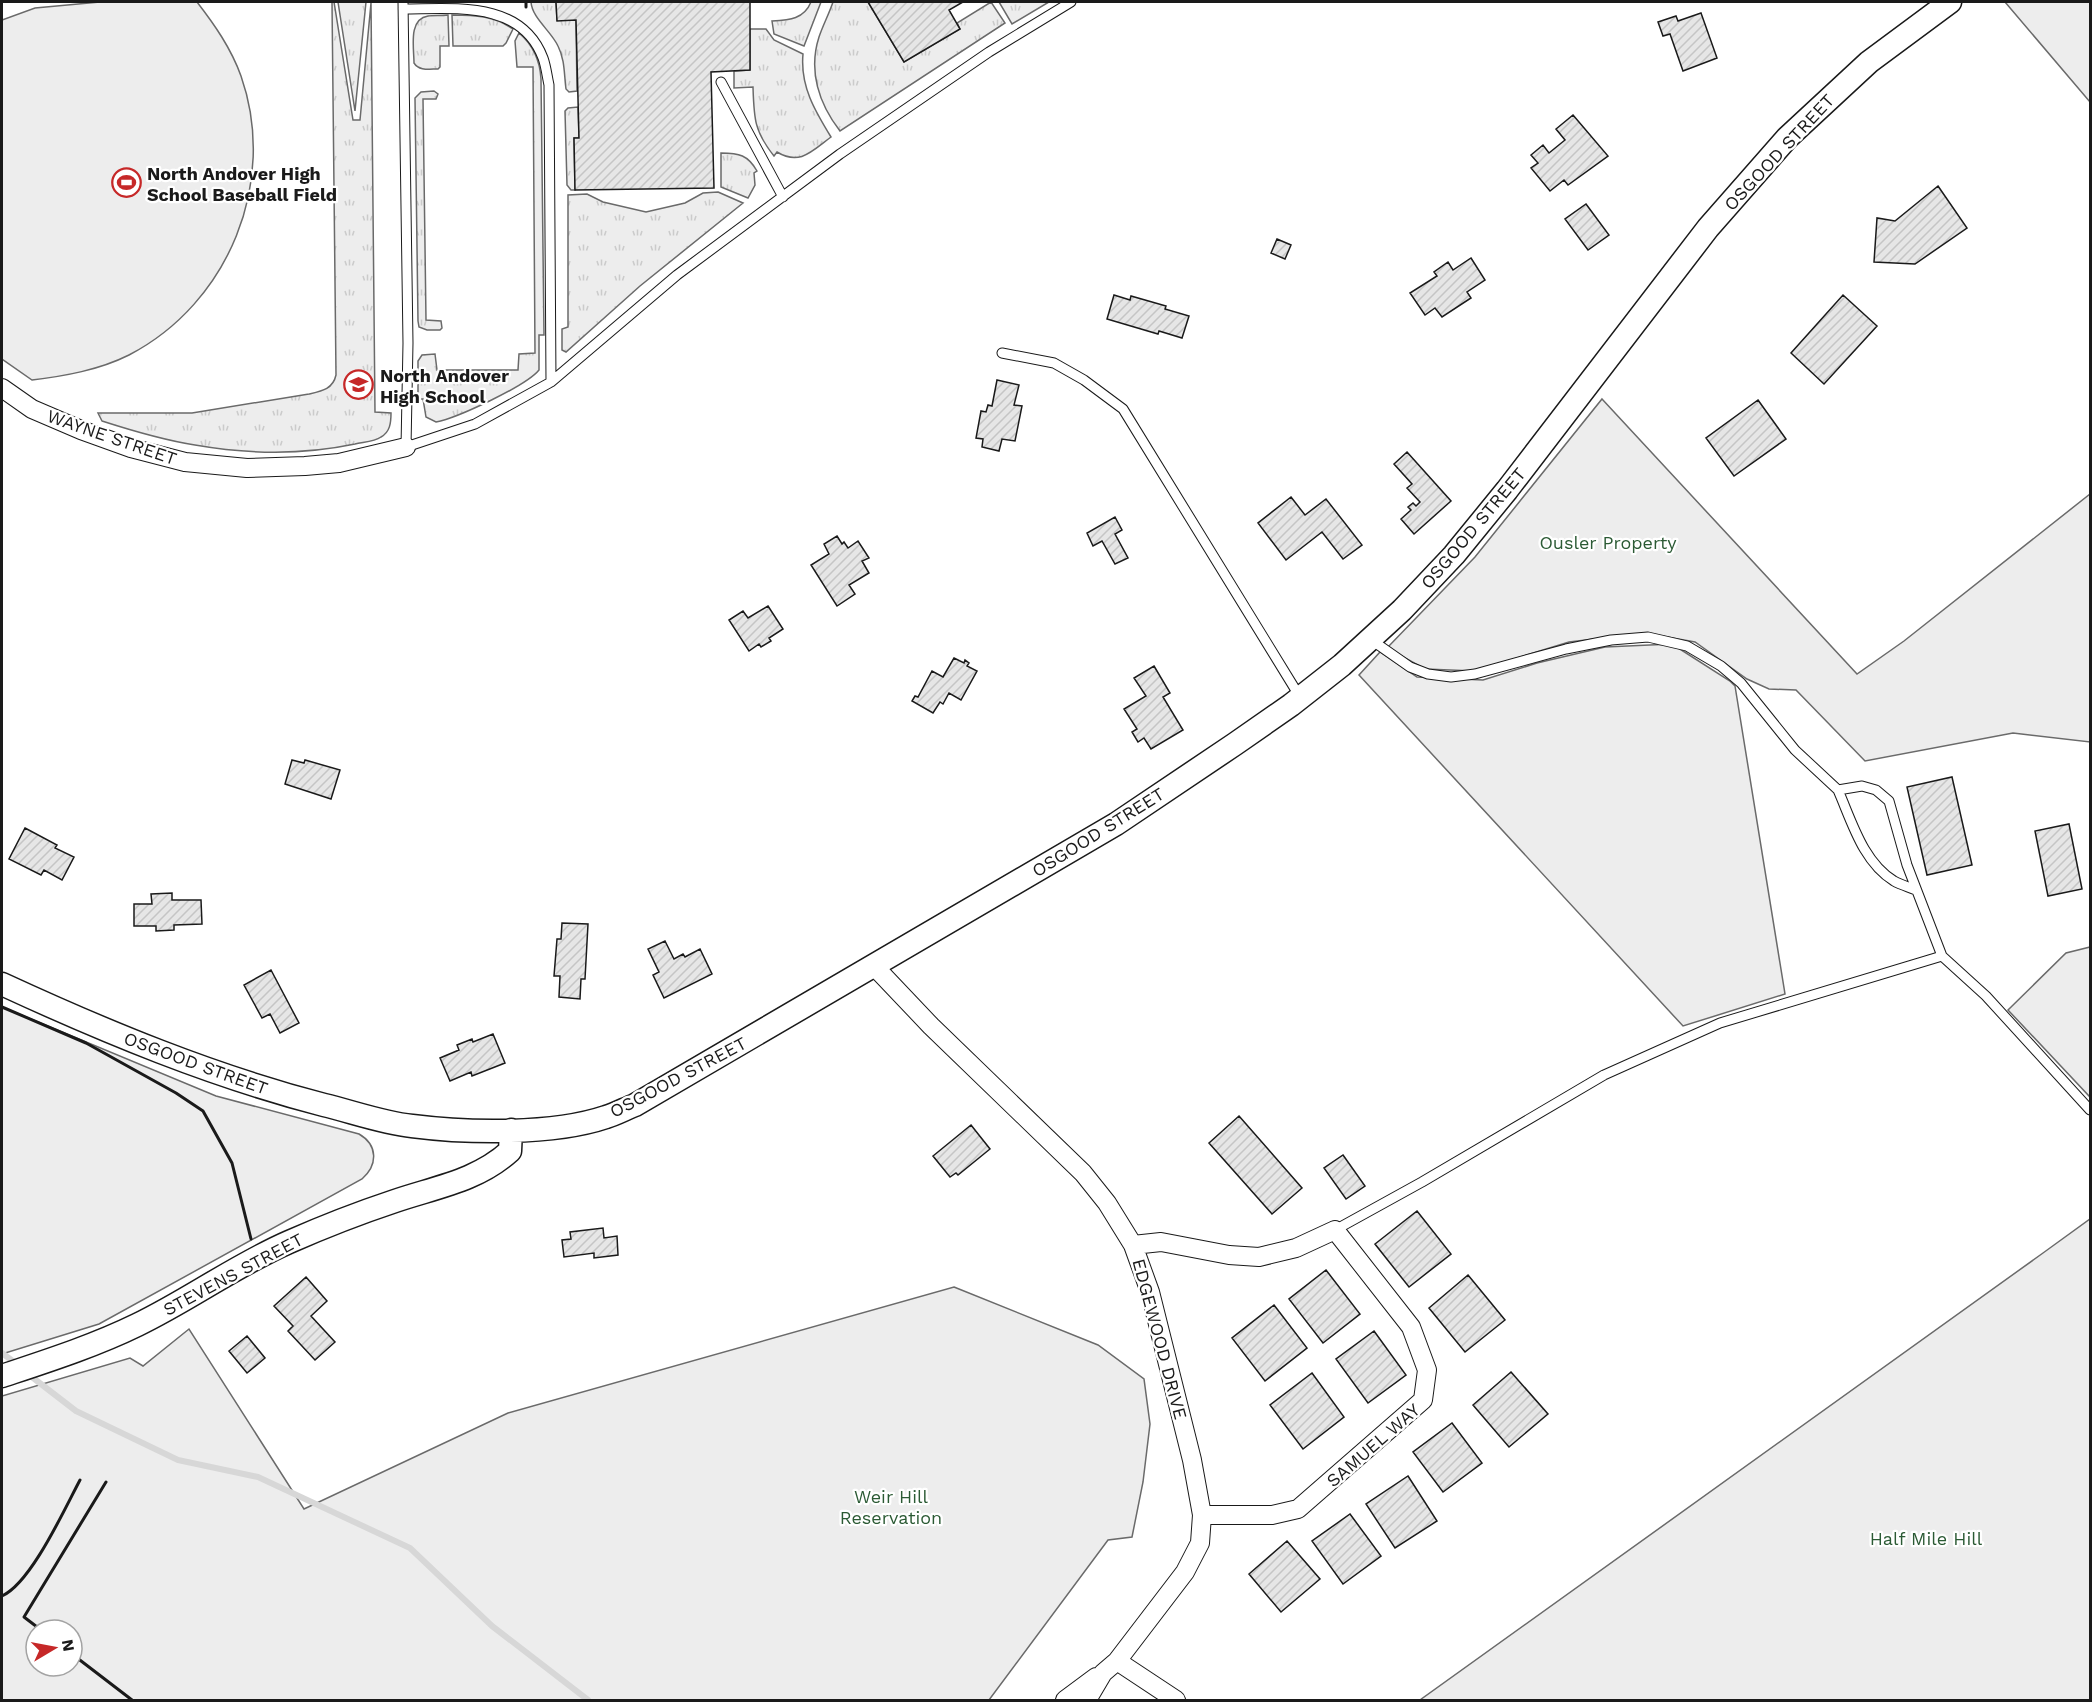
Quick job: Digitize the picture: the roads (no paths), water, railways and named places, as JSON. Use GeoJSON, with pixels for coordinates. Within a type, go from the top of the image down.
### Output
{"type":"FeatureCollection","features":[{"type":"Feature","properties":{"kind":"street","name":"OSGOOD STREET"},"geometry":{"type":"LineString","coordinates":[[2,984],[70,1016],[208,1071],[290,1096],[410,1126],[511,1130],[560,1128],[605,1118],[635,1105],[1116,824],[1300,698],[1402,610],[1454,555],[1507,490],[1708,228],[1787,138],[1869,62],[1950,2]]}},
{"type":"Feature","properties":{"kind":"street","name":"WAYNE STREET"},"geometry":{"type":"LineString","coordinates":[[2,388],[32,409],[81,430],[131,448],[184,462],[247,468],[305,466],[339,463],[406,447]]}},
{"type":"Feature","properties":{"kind":"street","name":"EDGEWOOD DRIVE"},"geometry":{"type":"LineString","coordinates":[[874,966],[931,1026],[1083,1173],[1107,1203],[1133,1245],[1150,1292],[1192,1460],[1202,1515],[1200,1543],[1185,1572],[1117,1661],[1065,1701]]}},
{"type":"Feature","properties":{"kind":"street","name":"STEVENS STREET"},"geometry":{"type":"LineString","coordinates":[[2,1376],[67,1354],[137,1325],[289,1242],[367,1211],[478,1173],[494,1165],[510,1151],[511,1130]]}},
{"type":"Feature","properties":{"kind":"street"},"geometry":{"type":"LineString","coordinates":[[1133,1245],[1161,1242],[1229,1255],[1259,1257],[1296,1248],[1335,1230]]}},
{"type":"Feature","properties":{"kind":"street","name":"SAMUEL WAY"},"geometry":{"type":"LineString","coordinates":[[1202,1515],[1272,1515],[1298,1509],[1423,1400],[1427,1370],[1411,1327],[1335,1230]]}},
{"type":"Feature","properties":{"kind":"street"},"geometry":{"type":"LineString","coordinates":[[1117,1661],[1176,1701]]}},
{"type":"Feature","properties":{"kind":"street","name":"EDGEWOOD DRIVE"},"geometry":{"type":"LineString","coordinates":[[1087,1701],[1103,1673]]}},
{"type":"Feature","properties":{"kind":"lane"},"geometry":{"type":"LineString","coordinates":[[550,382],[549,85],[543,58],[531,34],[502,14],[484,9],[403,5],[408,343],[406,447],[475,424],[550,382],[677,275],[840,154],[989,52],[1071,2]]}},
{"type":"Feature","properties":{"kind":"lane"},"geometry":{"type":"LineString","coordinates":[[721,82],[783,197]]}},
{"type":"Feature","properties":{"kind":"lane"},"geometry":{"type":"LineString","coordinates":[[1002,353],[1054,363],[1084,380],[1124,410],[1300,698]]}},
{"type":"Feature","properties":{"kind":"lane"},"geometry":{"type":"LineString","coordinates":[[1370,639],[1410,667],[1428,674],[1451,677],[1475,674],[1566,649],[1611,640],[1648,638],[1687,646],[1721,666],[1741,683],[1795,750],[1838,790],[1865,850],[1878,868],[1895,881],[1916,890]]}},
{"type":"Feature","properties":{"kind":"lane"},"geometry":{"type":"LineString","coordinates":[[1838,790],[1862,786],[1876,790],[1889,801],[1916,890],[1942,956],[1986,996],[2091,1110]]}},
{"type":"Feature","properties":{"kind":"lane"},"geometry":{"type":"LineString","coordinates":[[1335,1230],[1422,1182],[1604,1075],[1720,1023],[1942,956]]}},
{"type":"Feature","properties":{"kind":"waterway"},"geometry":{"type":"LineString","coordinates":[[2,1353],[18,1365]]}},
{"type":"Feature","properties":{"kind":"waterway"},"geometry":{"type":"LineString","coordinates":[[28,1374],[76,1411],[178,1460],[258,1477],[410,1548],[492,1626],[588,1700]]}},
{"type":"Feature","properties":{"kind":"place","name":"North Andover High School Baseball Field"},"geometry":{"type":"Point","coordinates":[126,183]}},
{"type":"Feature","properties":{"kind":"place","name":"North Andover High School"},"geometry":{"type":"Point","coordinates":[359,385]}},
{"type":"Feature","properties":{"kind":"park label","name":"Ousler Property"},"geometry":{"type":"Point","coordinates":[1608,542]}},
{"type":"Feature","properties":{"kind":"park label","name":"Weir Hill Reservation"},"geometry":{"type":"Point","coordinates":[891,1506]}},
{"type":"Feature","properties":{"kind":"park label","name":"Half Mile Hill"},"geometry":{"type":"Point","coordinates":[1926,1538]}}]}
